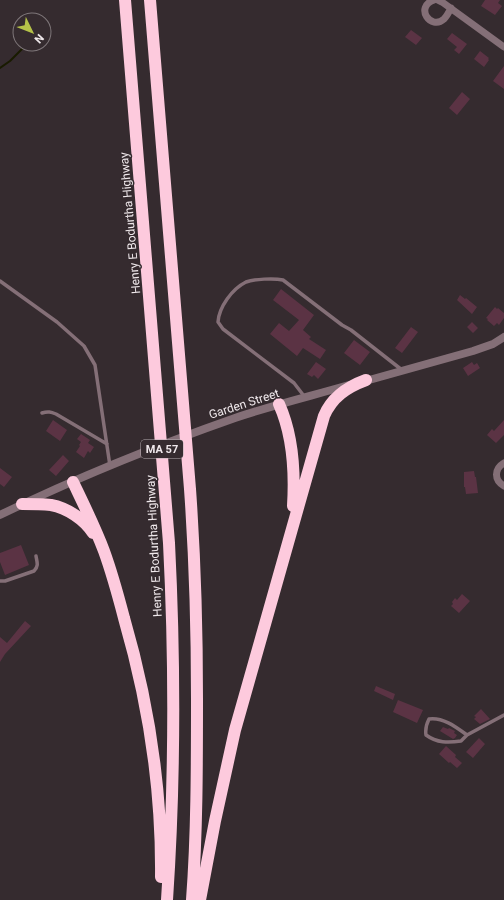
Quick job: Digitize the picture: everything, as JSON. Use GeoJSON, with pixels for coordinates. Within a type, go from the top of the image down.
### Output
{"type":"FeatureCollection","features":[{"type":"Feature","properties":{"kind":"highway","name":"Henry E Bodurtha Highway"},"geometry":{"type":"LineString","coordinates":[[125,0],[169,543],[172,624],[173,751],[171,837],[167,900]]}},
{"type":"Feature","properties":{"kind":"highway","name":"MA 57"},"geometry":{"type":"LineString","coordinates":[[150,0],[194,543],[197,744],[196,824],[192,900]]}},
{"type":"Feature","properties":{"kind":"highway"},"geometry":{"type":"LineString","coordinates":[[200,900],[213,827],[247,685],[322,422],[326,410],[334,400],[354,385],[366,380]]}},
{"type":"Feature","properties":{"kind":"highway"},"geometry":{"type":"LineString","coordinates":[[279,404],[284,417],[288,436],[294,489],[290,531],[286,551]]}},
{"type":"Feature","properties":{"kind":"highway"},"geometry":{"type":"LineString","coordinates":[[73,482],[92,522],[104,553],[131,641],[145,706],[152,740],[157,782],[160,821],[160,900]]}},
{"type":"Feature","properties":{"kind":"highway"},"geometry":{"type":"LineString","coordinates":[[22,504],[51,505],[74,515],[91,529],[104,553]]}},
{"type":"Feature","properties":{"kind":"street"},"geometry":{"type":"LineString","coordinates":[[434,0],[428,3],[425,10],[426,17],[431,21],[436,22],[442,20],[451,8]]}},
{"type":"Feature","properties":{"kind":"street"},"geometry":{"type":"LineString","coordinates":[[438,0],[504,47]]}},
{"type":"Feature","properties":{"kind":"street","name":"Garden Street"},"geometry":{"type":"LineString","coordinates":[[0,515],[110,466],[213,426],[279,404],[473,351],[493,344],[504,337]]}},
{"type":"Feature","properties":{"kind":"street"},"geometry":{"type":"LineString","coordinates":[[504,463],[499,467],[496,473],[499,482],[504,486]]}},
{"type":"Feature","properties":{"kind":"lane"},"geometry":{"type":"LineString","coordinates":[[305,397],[294,384],[223,330],[218,322],[220,311],[224,303],[234,291],[246,282],[276,278],[283,280],[402,370]]}},
{"type":"Feature","properties":{"kind":"lane"},"geometry":{"type":"LineString","coordinates":[[0,280],[57,322],[84,346],[95,365],[110,466]]}},
{"type":"Feature","properties":{"kind":"lane"},"geometry":{"type":"LineString","coordinates":[[42,413],[50,411],[107,444]]}},
{"type":"Feature","properties":{"kind":"lane"},"geometry":{"type":"LineString","coordinates":[[0,581],[5,581],[34,571],[37,568],[38,563],[36,556]]}},
{"type":"Feature","properties":{"kind":"lane"},"geometry":{"type":"LineString","coordinates":[[467,735],[440,719],[429,719],[425,729],[426,735],[432,740],[449,742],[461,741],[467,735],[504,715]]}},
{"type":"Feature","properties":{"kind":"building"},"geometry":{"type":"Polygon","coordinates":[[[485,0],[500,0],[498,3],[502,6],[495,15],[481,6],[485,0]]]}},
{"type":"Feature","properties":{"kind":"building"},"geometry":{"type":"Polygon","coordinates":[[[411,30],[422,38],[416,45],[405,37],[411,30]]]}},
{"type":"Feature","properties":{"kind":"building"},"geometry":{"type":"Polygon","coordinates":[[[452,33],[467,44],[459,54],[454,50],[457,47],[447,39],[452,33]]]}},
{"type":"Feature","properties":{"kind":"building"},"geometry":{"type":"Polygon","coordinates":[[[480,51],[489,58],[484,67],[474,59],[480,51]]]}},
{"type":"Feature","properties":{"kind":"building"},"geometry":{"type":"Polygon","coordinates":[[[504,66],[504,89],[493,81],[504,66]]]}},
{"type":"Feature","properties":{"kind":"building"},"geometry":{"type":"Polygon","coordinates":[[[462,92],[470,99],[457,115],[449,108],[462,92]]]}},
{"type":"Feature","properties":{"kind":"building"},"geometry":{"type":"Polygon","coordinates":[[[281,289],[314,315],[303,330],[311,337],[309,339],[326,350],[320,359],[303,348],[297,356],[270,334],[279,323],[289,331],[299,320],[273,300],[281,289]]]}},
{"type":"Feature","properties":{"kind":"building"},"geometry":{"type":"Polygon","coordinates":[[[460,295],[477,307],[472,314],[457,300],[460,295]]]}},
{"type":"Feature","properties":{"kind":"building"},"geometry":{"type":"Polygon","coordinates":[[[495,307],[504,313],[504,318],[499,325],[497,323],[494,326],[486,318],[495,307]]]}},
{"type":"Feature","properties":{"kind":"building"},"geometry":{"type":"Polygon","coordinates":[[[472,322],[478,328],[473,333],[467,327],[472,322]]]}},
{"type":"Feature","properties":{"kind":"building"},"geometry":{"type":"Polygon","coordinates":[[[411,327],[418,332],[402,353],[395,348],[411,327]]]}},
{"type":"Feature","properties":{"kind":"building"},"geometry":{"type":"Polygon","coordinates":[[[354,340],[370,352],[360,365],[344,353],[354,340]]]}},
{"type":"Feature","properties":{"kind":"building"},"geometry":{"type":"Polygon","coordinates":[[[316,362],[326,369],[318,379],[314,375],[312,377],[307,374],[316,362]]]}},
{"type":"Feature","properties":{"kind":"building"},"geometry":{"type":"Polygon","coordinates":[[[472,362],[474,365],[477,363],[480,368],[468,376],[463,368],[472,362]]]}},
{"type":"Feature","properties":{"kind":"building"},"geometry":{"type":"Polygon","coordinates":[[[53,420],[67,430],[60,441],[46,431],[53,420]]]}},
{"type":"Feature","properties":{"kind":"building"},"geometry":{"type":"Polygon","coordinates":[[[504,420],[504,435],[496,443],[487,435],[492,429],[494,431],[504,420]]]}},
{"type":"Feature","properties":{"kind":"building"},"geometry":{"type":"Polygon","coordinates":[[[81,434],[90,440],[88,443],[94,447],[90,453],[88,451],[84,458],[76,452],[81,442],[77,439],[81,434]]]}},
{"type":"Feature","properties":{"kind":"building"},"geometry":{"type":"Polygon","coordinates":[[[63,455],[69,461],[56,476],[49,470],[63,455]]]}},
{"type":"Feature","properties":{"kind":"building"},"geometry":{"type":"Polygon","coordinates":[[[0,468],[12,477],[4,487],[0,484],[0,468]]]}},
{"type":"Feature","properties":{"kind":"building"},"geometry":{"type":"Polygon","coordinates":[[[474,471],[478,493],[466,494],[464,487],[464,472],[474,471]]]}},
{"type":"Feature","properties":{"kind":"building"},"geometry":{"type":"Polygon","coordinates":[[[21,545],[29,565],[5,575],[0,562],[0,553],[21,545]]]}},
{"type":"Feature","properties":{"kind":"building"},"geometry":{"type":"Polygon","coordinates":[[[462,594],[470,601],[459,613],[451,606],[455,598],[457,600],[462,594]]]}},
{"type":"Feature","properties":{"kind":"building"},"geometry":{"type":"Polygon","coordinates":[[[25,621],[31,626],[5,654],[0,662],[0,637],[7,643],[25,621]]]}},
{"type":"Feature","properties":{"kind":"building"},"geometry":{"type":"Polygon","coordinates":[[[376,686],[395,694],[393,700],[374,691],[376,686]]]}},
{"type":"Feature","properties":{"kind":"building"},"geometry":{"type":"Polygon","coordinates":[[[398,700],[423,710],[417,723],[393,712],[398,700]]]}},
{"type":"Feature","properties":{"kind":"building"},"geometry":{"type":"Polygon","coordinates":[[[481,709],[490,719],[480,724],[474,719],[476,717],[474,716],[481,709]]]}},
{"type":"Feature","properties":{"kind":"building"},"geometry":{"type":"Polygon","coordinates":[[[443,727],[455,731],[454,733],[457,735],[455,738],[453,739],[440,731],[443,727]]]}},
{"type":"Feature","properties":{"kind":"building"},"geometry":{"type":"Polygon","coordinates":[[[479,738],[485,744],[473,758],[466,752],[479,738]]]}},
{"type":"Feature","properties":{"kind":"building"},"geometry":{"type":"Polygon","coordinates":[[[446,746],[462,763],[457,768],[439,754],[446,746]]]}},
{"type":"Feature","properties":{"kind":"waterway"},"geometry":{"type":"LineString","coordinates":[[0,68],[19,52]]}}]}
